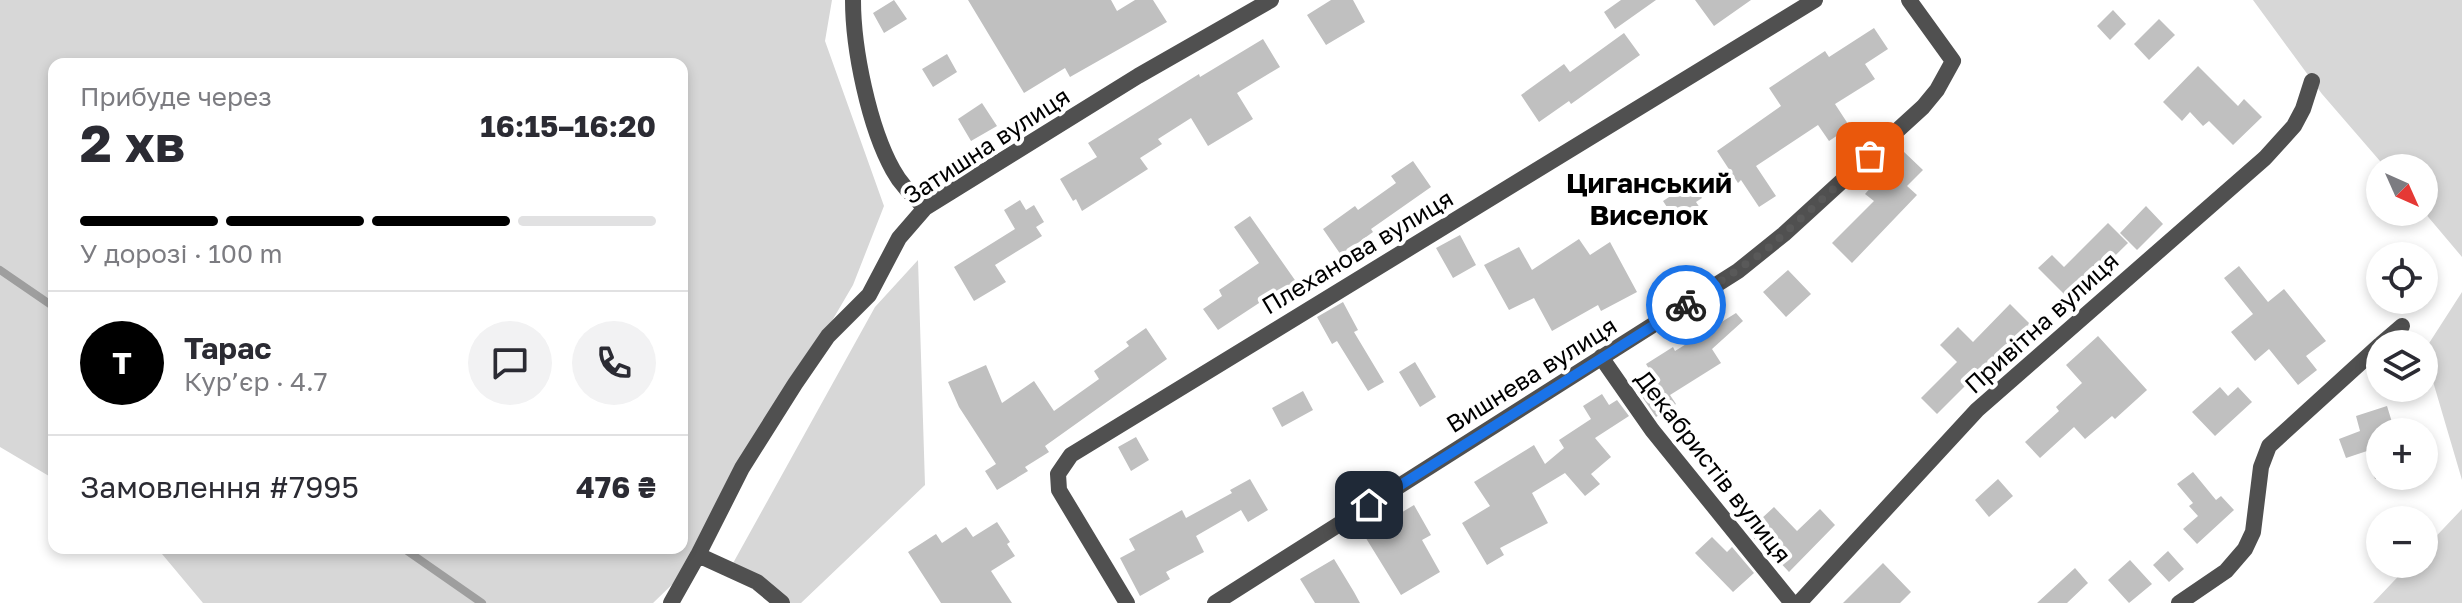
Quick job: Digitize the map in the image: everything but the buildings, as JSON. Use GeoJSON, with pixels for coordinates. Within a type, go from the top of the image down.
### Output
{"type":"FeatureCollection","features":[{"type":"Feature","properties":{"kind":"street"},"geometry":{"type":"LineString","coordinates":[[853,0],[862,78],[882,145],[901,183],[925,208]]}},
{"type":"Feature","properties":{"kind":"street","name":"Затишна вулиця"},"geometry":{"type":"LineString","coordinates":[[671,603],[742,468],[813,355],[869,295],[899,238],[925,208],[1125,84],[1271,0]]}},
{"type":"Feature","properties":{"kind":"street","name":"Плеханова вулиця"},"geometry":{"type":"LineString","coordinates":[[1127,603],[1059,490],[1058,474],[1071,455],[1815,0]]}},
{"type":"Feature","properties":{"kind":"street","name":"Вишнева вулиця"},"geometry":{"type":"LineString","coordinates":[[1215,603],[1712,288],[1765,251],[1923,107],[1937,90],[1953,61],[1909,0]]}},
{"type":"Feature","properties":{"kind":"street","name":"Привітна вулиця"},"geometry":{"type":"LineString","coordinates":[[1799,603],[1977,410],[2265,158],[2294,126],[2312,81]]}},
{"type":"Feature","properties":{"kind":"street"},"geometry":{"type":"LineString","coordinates":[[2397,330],[2402,326]]}},
{"type":"Feature","properties":{"kind":"street","name":"Декабристів вулиця"},"geometry":{"type":"LineString","coordinates":[[1601,357],[1652,430],[1792,603]]}},
{"type":"Feature","properties":{"kind":"street"},"geometry":{"type":"LineString","coordinates":[[2179,603],[2226,571],[2245,549],[2253,532],[2261,467],[2269,446],[2366,357]]}},
{"type":"Feature","properties":{"kind":"street"},"geometry":{"type":"LineString","coordinates":[[698,555],[757,582],[782,603]]}},
{"type":"Feature","properties":{"kind":"shaded area"},"geometry":{"type":"Polygon","coordinates":[[[0,0],[832,0],[825,41],[884,206],[853,285],[684,573],[653,603],[203,603],[162,554],[688,554],[688,58],[48,58],[48,475],[0,447],[0,0]]]}},
{"type":"Feature","properties":{"kind":"shaded area"},"geometry":{"type":"Polygon","coordinates":[[[2253,0],[2462,0],[2462,257],[2436,226],[2438,154],[2374,154],[2322,94],[2253,0]]]}},
{"type":"Feature","properties":{"kind":"shaded area"},"geometry":{"type":"Polygon","coordinates":[[[918,260],[925,485],[801,603],[776,603],[732,565],[875,307],[918,260]]]}},
{"type":"Feature","properties":{"kind":"shaded area"},"geometry":{"type":"Polygon","coordinates":[[[2462,292],[2462,480],[2438,399],[2438,330],[2462,292]]]}},
{"type":"Feature","properties":{"kind":"shaded area"},"geometry":{"type":"Polygon","coordinates":[[[2462,509],[2462,603],[2373,603],[2397,578],[2438,578],[2438,534],[2462,509]]]}},
{"type":"Feature","properties":{"kind":"waterway"},"geometry":{"type":"LineString","coordinates":[[0,270],[48,303]]}},
{"type":"Feature","properties":{"kind":"waterway"},"geometry":{"type":"LineString","coordinates":[[412,554],[482,603]]}},
{"type":"Feature","properties":{"kind":"way so far"},"geometry":{"type":"LineString","coordinates":[[1686,305],[1765,251],[1870,156]]}},
{"type":"Feature","properties":{"kind":"district","name":"Циганський Виселок"},"geometry":{"type":"Point","coordinates":[1649,198]}},
{"type":"Feature","properties":{"kind":"route"},"geometry":{"type":"LineString","coordinates":[[1369,505],[1686,305]]}}]}
